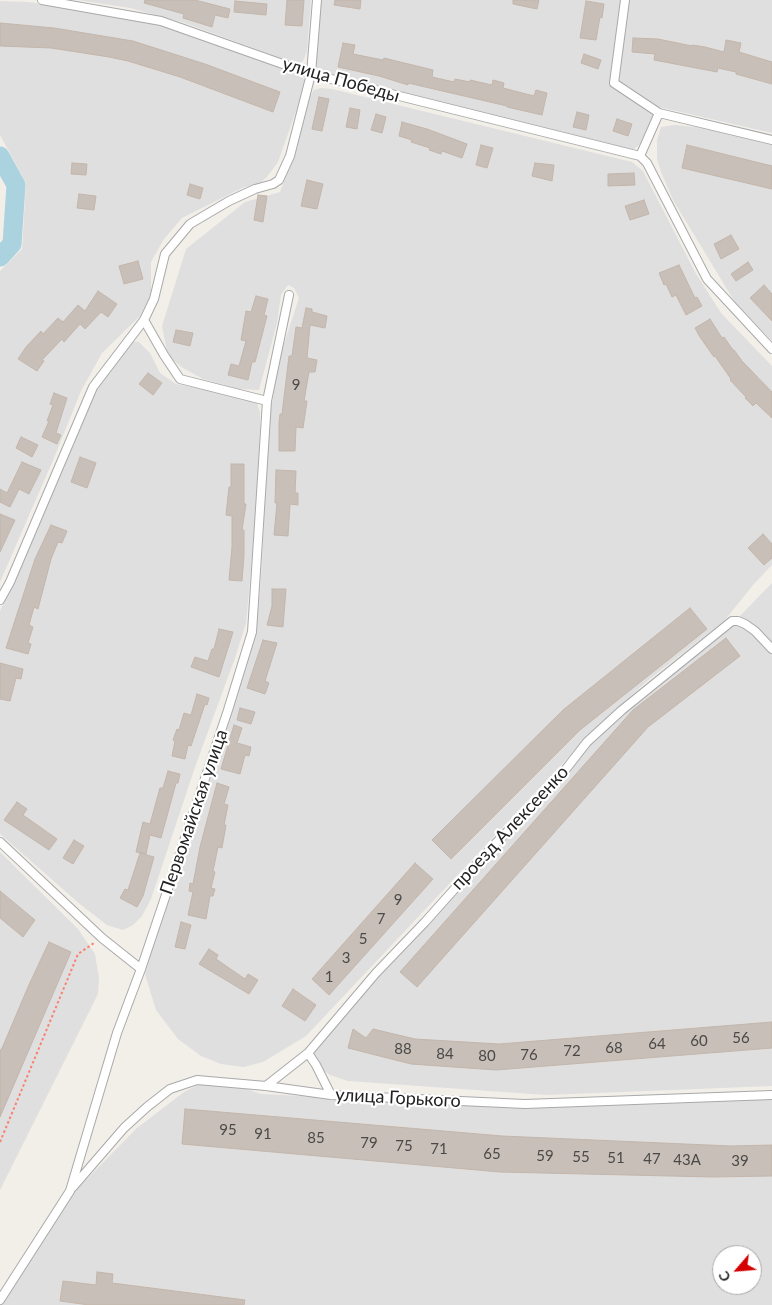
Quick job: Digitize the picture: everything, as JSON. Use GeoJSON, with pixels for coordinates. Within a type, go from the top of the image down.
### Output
{"type":"FeatureCollection","features":[{"type":"Feature","properties":{"kind":"street","name":"улица Победы"},"geometry":{"type":"LineString","coordinates":[[42,0],[161,21],[311,74],[640,156]]}},
{"type":"Feature","properties":{"kind":"street"},"geometry":{"type":"LineString","coordinates":[[0,600],[10,582],[93,387],[144,320],[154,299],[165,254],[190,224],[229,201],[279,180],[290,156],[311,74],[317,0]]}},
{"type":"Feature","properties":{"kind":"street"},"geometry":{"type":"LineString","coordinates":[[625,0],[614,83],[659,113],[772,140]]}},
{"type":"Feature","properties":{"kind":"street"},"geometry":{"type":"LineString","coordinates":[[659,113],[640,156],[647,164],[707,279],[772,349]]}},
{"type":"Feature","properties":{"kind":"street","name":"Первомайская улица"},"geometry":{"type":"LineString","coordinates":[[0,1300],[70,1191],[117,1033],[141,969],[228,710],[252,632],[267,401],[289,295]]}},
{"type":"Feature","properties":{"kind":"street"},"geometry":{"type":"LineString","coordinates":[[144,320],[180,379],[267,401]]}},
{"type":"Feature","properties":{"kind":"street","name":"проезд Алексеенко"},"geometry":{"type":"LineString","coordinates":[[266,1086],[308,1053],[376,973],[425,922],[492,847],[555,782],[587,742],[622,710],[732,621],[745,624],[755,631],[772,649]]}},
{"type":"Feature","properties":{"kind":"street"},"geometry":{"type":"LineString","coordinates":[[0,842],[102,938],[141,969]]}},
{"type":"Feature","properties":{"kind":"street"},"geometry":{"type":"LineString","coordinates":[[308,1053],[331,1094]]}},
{"type":"Feature","properties":{"kind":"street","name":"улица Горького"},"geometry":{"type":"LineString","coordinates":[[70,1191],[124,1128],[170,1089],[197,1080],[331,1094],[525,1104],[772,1095]]}},
{"type":"Feature","properties":{"kind":"path"},"geometry":{"type":"LineString","coordinates":[[0,1142],[78,954],[102,938]]}},
{"type":"Feature","properties":{"kind":"shaded area"},"geometry":{"type":"Polygon","coordinates":[[[78,0],[311,0],[307,51],[303,61],[297,64],[182,22],[130,8],[78,0]]]}},
{"type":"Feature","properties":{"kind":"shaded area"},"geometry":{"type":"Polygon","coordinates":[[[320,0],[772,0],[772,133],[659,107],[639,145],[634,149],[627,149],[320,74],[316,69],[315,47],[320,0]]]}},
{"type":"Feature","properties":{"kind":"shaded area"},"geometry":{"type":"Polygon","coordinates":[[[0,1],[28,2],[156,20],[295,74],[304,79],[306,83],[278,162],[267,177],[260,183],[242,188],[182,218],[164,239],[151,262],[151,294],[139,317],[102,353],[81,391],[0,582],[0,271],[22,249],[26,183],[0,135],[0,1]]]}},
{"type":"Feature","properties":{"kind":"shaded area"},"geometry":{"type":"Polygon","coordinates":[[[321,88],[332,89],[632,162],[643,171],[695,272],[721,313],[772,366],[772,565],[725,620],[646,682],[598,726],[306,1036],[263,1062],[244,1067],[221,1064],[201,1056],[178,1039],[156,1010],[145,974],[254,632],[261,578],[269,422],[279,359],[299,298],[294,288],[288,285],[281,295],[277,323],[259,390],[239,389],[203,379],[183,368],[168,356],[162,326],[186,249],[245,202],[280,192],[295,149],[309,98],[314,90],[321,88]]]}},
{"type":"Feature","properties":{"kind":"shaded area"},"geometry":{"type":"Polygon","coordinates":[[[675,125],[705,128],[772,144],[772,341],[736,304],[673,200],[657,159],[657,140],[661,127],[675,125]]]}},
{"type":"Feature","properties":{"kind":"shaded area"},"geometry":{"type":"Polygon","coordinates":[[[126,341],[139,342],[150,353],[160,373],[176,384],[242,397],[257,403],[260,413],[260,429],[256,516],[246,623],[151,899],[142,916],[133,925],[123,930],[107,925],[81,905],[0,834],[0,611],[68,457],[94,383],[126,341]]]}},
{"type":"Feature","properties":{"kind":"shaded area"},"geometry":{"type":"Polygon","coordinates":[[[772,583],[772,1086],[546,1095],[348,1081],[330,1075],[323,1070],[317,1062],[314,1053],[328,1032],[582,750],[676,667],[738,618],[772,583]]]}},
{"type":"Feature","properties":{"kind":"shaded area"},"geometry":{"type":"Polygon","coordinates":[[[0,852],[78,929],[95,954],[99,978],[98,994],[0,1190],[0,852]]]}},
{"type":"Feature","properties":{"kind":"shaded area"},"geometry":{"type":"Polygon","coordinates":[[[213,1077],[261,1094],[525,1107],[772,1099],[772,1305],[1,1305],[73,1193],[137,1128],[184,1092],[213,1077]]]}},
{"type":"Feature","properties":{"kind":"building"},"geometry":{"type":"Polygon","coordinates":[[[145,0],[195,0],[230,9],[228,18],[215,15],[212,27],[183,18],[184,14],[144,3],[145,0]]]}},
{"type":"Feature","properties":{"kind":"building"},"geometry":{"type":"Polygon","coordinates":[[[287,0],[304,0],[302,26],[285,25],[287,0]]]}},
{"type":"Feature","properties":{"kind":"building"},"geometry":{"type":"Polygon","coordinates":[[[335,0],[361,0],[360,9],[334,5],[335,0]]]}},
{"type":"Feature","properties":{"kind":"building"},"geometry":{"type":"Polygon","coordinates":[[[513,0],[539,0],[537,9],[513,4],[513,0]]]}},
{"type":"Feature","properties":{"kind":"building"},"geometry":{"type":"Polygon","coordinates":[[[235,1],[267,4],[266,15],[234,12],[235,1]]]}},
{"type":"Feature","properties":{"kind":"building"},"geometry":{"type":"Polygon","coordinates":[[[586,1],[604,4],[596,40],[580,38],[586,1]]]}},
{"type":"Feature","properties":{"kind":"building"},"geometry":{"type":"Polygon","coordinates":[[[0,23],[54,28],[133,41],[205,64],[280,92],[273,112],[180,77],[128,61],[51,48],[0,46],[0,23]]]}},
{"type":"Feature","properties":{"kind":"building"},"geometry":{"type":"Polygon","coordinates":[[[633,38],[658,39],[724,52],[726,40],[741,43],[739,52],[772,62],[772,84],[718,68],[717,72],[654,60],[655,54],[632,52],[633,38]]]}},
{"type":"Feature","properties":{"kind":"building"},"geometry":{"type":"Polygon","coordinates":[[[343,43],[355,45],[353,54],[383,60],[384,58],[433,70],[432,77],[454,82],[455,79],[470,82],[470,80],[492,85],[493,80],[504,83],[503,88],[534,96],[536,90],[547,93],[542,115],[338,67],[343,43]]]}},
{"type":"Feature","properties":{"kind":"building"},"geometry":{"type":"Polygon","coordinates":[[[584,54],[601,60],[598,69],[581,63],[584,54]]]}},
{"type":"Feature","properties":{"kind":"building"},"geometry":{"type":"Polygon","coordinates":[[[319,97],[329,99],[322,131],[312,129],[319,97]]]}},
{"type":"Feature","properties":{"kind":"building"},"geometry":{"type":"Polygon","coordinates":[[[350,108],[360,110],[357,129],[346,127],[350,108]]]}},
{"type":"Feature","properties":{"kind":"building"},"geometry":{"type":"Polygon","coordinates":[[[577,112],[589,115],[586,130],[573,127],[577,112]]]}},
{"type":"Feature","properties":{"kind":"building"},"geometry":{"type":"Polygon","coordinates":[[[376,114],[386,117],[382,133],[371,130],[376,114]]]}},
{"type":"Feature","properties":{"kind":"building"},"geometry":{"type":"Polygon","coordinates":[[[617,119],[632,124],[628,136],[613,131],[617,119]]]}},
{"type":"Feature","properties":{"kind":"building"},"geometry":{"type":"Polygon","coordinates":[[[402,122],[467,144],[462,158],[442,151],[441,154],[429,150],[430,148],[399,136],[402,122]]]}},
{"type":"Feature","properties":{"kind":"building"},"geometry":{"type":"Polygon","coordinates":[[[481,145],[493,148],[487,168],[476,165],[481,145]]]}},
{"type":"Feature","properties":{"kind":"building"},"geometry":{"type":"Polygon","coordinates":[[[687,145],[772,166],[772,189],[682,168],[687,145]]]}},
{"type":"Feature","properties":{"kind":"building"},"geometry":{"type":"Polygon","coordinates":[[[72,163],[87,164],[86,175],[71,174],[72,163]]]}},
{"type":"Feature","properties":{"kind":"building"},"geometry":{"type":"Polygon","coordinates":[[[535,163],[554,165],[552,181],[532,176],[535,163]]]}},
{"type":"Feature","properties":{"kind":"building"},"geometry":{"type":"Polygon","coordinates":[[[634,173],[635,185],[608,186],[608,174],[634,173]]]}},
{"type":"Feature","properties":{"kind":"building"},"geometry":{"type":"Polygon","coordinates":[[[307,180],[323,184],[317,209],[301,206],[307,180]]]}},
{"type":"Feature","properties":{"kind":"building"},"geometry":{"type":"Polygon","coordinates":[[[190,184],[203,188],[200,199],[187,195],[190,184]]]}},
{"type":"Feature","properties":{"kind":"building"},"geometry":{"type":"Polygon","coordinates":[[[79,194],[96,196],[94,210],[77,208],[79,194]]]}},
{"type":"Feature","properties":{"kind":"building"},"geometry":{"type":"Polygon","coordinates":[[[258,195],[267,196],[263,222],[254,220],[258,195]]]}},
{"type":"Feature","properties":{"kind":"building"},"geometry":{"type":"Polygon","coordinates":[[[644,200],[649,214],[630,220],[625,206],[644,200]]]}},
{"type":"Feature","properties":{"kind":"building"},"geometry":{"type":"Polygon","coordinates":[[[731,235],[739,249],[721,259],[714,244],[731,235]]]}},
{"type":"Feature","properties":{"kind":"building"},"geometry":{"type":"Polygon","coordinates":[[[138,261],[143,279],[124,284],[119,266],[138,261]]]}},
{"type":"Feature","properties":{"kind":"building"},"geometry":{"type":"Polygon","coordinates":[[[748,262],[753,270],[736,281],[731,274],[748,262]]]}},
{"type":"Feature","properties":{"kind":"building"},"geometry":{"type":"Polygon","coordinates":[[[679,265],[695,298],[697,297],[702,306],[686,315],[676,295],[672,297],[659,273],[679,265]]]}},
{"type":"Feature","properties":{"kind":"building"},"geometry":{"type":"Polygon","coordinates":[[[764,285],[772,294],[772,321],[750,298],[764,285]]]}},
{"type":"Feature","properties":{"kind":"building"},"geometry":{"type":"Polygon","coordinates":[[[98,291],[117,304],[108,317],[101,312],[85,329],[80,324],[64,342],[62,339],[42,360],[44,361],[37,371],[18,359],[41,331],[43,334],[58,318],[63,322],[78,305],[85,311],[98,291]]]}},
{"type":"Feature","properties":{"kind":"building"},"geometry":{"type":"Polygon","coordinates":[[[256,296],[268,299],[264,315],[267,316],[255,362],[252,362],[248,380],[228,375],[231,364],[239,366],[246,341],[241,340],[246,311],[251,312],[256,296]]]}},
{"type":"Feature","properties":{"kind":"building"},"geometry":{"type":"Polygon","coordinates":[[[306,308],[312,309],[312,312],[327,316],[325,328],[310,325],[307,358],[317,360],[315,372],[309,372],[304,401],[307,401],[303,428],[296,427],[295,451],[279,451],[279,423],[280,414],[282,414],[289,356],[292,356],[296,327],[302,328],[306,308]]]}},
{"type":"Feature","properties":{"kind":"building"},"geometry":{"type":"Polygon","coordinates":[[[710,319],[722,338],[724,337],[742,361],[772,392],[772,418],[756,403],[753,406],[745,398],[700,337],[695,328],[710,319]]]}},
{"type":"Feature","properties":{"kind":"building"},"geometry":{"type":"Polygon","coordinates":[[[176,330],[193,333],[190,346],[173,342],[176,330]]]}},
{"type":"Feature","properties":{"kind":"building"},"geometry":{"type":"Polygon","coordinates":[[[148,373],[162,383],[153,395],[139,384],[148,373]]]}},
{"type":"Feature","properties":{"kind":"building"},"geometry":{"type":"Polygon","coordinates":[[[54,393],[67,398],[56,433],[61,435],[57,444],[42,437],[49,421],[47,421],[53,405],[50,404],[54,393]]]}},
{"type":"Feature","properties":{"kind":"building"},"geometry":{"type":"Polygon","coordinates":[[[21,437],[38,445],[32,457],[16,448],[21,437]]]}},
{"type":"Feature","properties":{"kind":"building"},"geometry":{"type":"Polygon","coordinates":[[[80,457],[96,463],[87,488],[71,482],[80,457]]]}},
{"type":"Feature","properties":{"kind":"building"},"geometry":{"type":"Polygon","coordinates":[[[22,462],[41,470],[29,494],[19,489],[10,507],[0,502],[0,489],[7,493],[22,462]]]}},
{"type":"Feature","properties":{"kind":"building"},"geometry":{"type":"Polygon","coordinates":[[[231,464],[244,464],[244,504],[246,504],[242,530],[244,530],[244,555],[242,581],[229,580],[232,516],[226,515],[229,487],[231,487],[231,464]]]}},
{"type":"Feature","properties":{"kind":"building"},"geometry":{"type":"Polygon","coordinates":[[[276,470],[296,471],[295,493],[298,493],[298,505],[290,504],[288,536],[274,535],[277,503],[275,503],[276,470]]]}},
{"type":"Feature","properties":{"kind":"building"},"geometry":{"type":"Polygon","coordinates":[[[0,514],[15,520],[0,552],[0,514]]]}},
{"type":"Feature","properties":{"kind":"building"},"geometry":{"type":"Polygon","coordinates":[[[51,525],[67,531],[62,543],[58,542],[51,559],[38,609],[34,607],[29,625],[33,627],[28,643],[31,644],[28,654],[6,648],[35,559],[51,525]]]}},
{"type":"Feature","properties":{"kind":"building"},"geometry":{"type":"Polygon","coordinates":[[[763,534],[772,544],[772,558],[764,565],[748,548],[763,534]]]}},
{"type":"Feature","properties":{"kind":"building"},"geometry":{"type":"Polygon","coordinates":[[[272,589],[286,589],[283,627],[267,625],[272,606],[272,589]]]}},
{"type":"Feature","properties":{"kind":"building"},"geometry":{"type":"Polygon","coordinates":[[[690,608],[707,629],[580,730],[451,859],[432,840],[563,710],[690,608]]]}},
{"type":"Feature","properties":{"kind":"building"},"geometry":{"type":"Polygon","coordinates":[[[219,629],[233,632],[219,677],[191,667],[195,657],[208,661],[212,649],[214,649],[219,629]]]}},
{"type":"Feature","properties":{"kind":"building"},"geometry":{"type":"Polygon","coordinates":[[[726,638],[740,656],[648,727],[417,987],[400,972],[633,710],[726,638]]]}},
{"type":"Feature","properties":{"kind":"building"},"geometry":{"type":"Polygon","coordinates":[[[263,640],[277,643],[265,681],[269,683],[265,694],[247,688],[263,640]]]}},
{"type":"Feature","properties":{"kind":"building"},"geometry":{"type":"Polygon","coordinates":[[[0,663],[23,669],[21,679],[16,678],[10,701],[0,699],[0,663]]]}},
{"type":"Feature","properties":{"kind":"building"},"geometry":{"type":"Polygon","coordinates":[[[197,694],[209,698],[207,705],[205,704],[191,746],[188,745],[185,759],[172,756],[175,741],[173,740],[177,729],[179,730],[184,713],[191,715],[197,694]]]}},
{"type":"Feature","properties":{"kind":"building"},"geometry":{"type":"Polygon","coordinates":[[[240,708],[255,712],[251,724],[237,720],[240,708]]]}},
{"type":"Feature","properties":{"kind":"building"},"geometry":{"type":"Polygon","coordinates":[[[234,725],[242,728],[237,743],[251,747],[249,756],[245,755],[240,774],[221,769],[234,725]]]}},
{"type":"Feature","properties":{"kind":"building"},"geometry":{"type":"Polygon","coordinates":[[[168,771],[180,774],[161,838],[150,835],[146,854],[136,852],[143,822],[150,824],[160,788],[163,788],[168,771]]]}},
{"type":"Feature","properties":{"kind":"building"},"geometry":{"type":"Polygon","coordinates":[[[217,783],[229,787],[224,804],[228,805],[222,848],[218,847],[213,871],[215,872],[211,888],[215,889],[213,896],[210,896],[206,919],[188,915],[193,892],[189,891],[190,883],[193,884],[200,847],[217,783]]]}},
{"type":"Feature","properties":{"kind":"building"},"geometry":{"type":"Polygon","coordinates":[[[17,802],[27,809],[23,815],[57,839],[49,850],[4,820],[17,802]]]}},
{"type":"Feature","properties":{"kind":"building"},"geometry":{"type":"Polygon","coordinates":[[[74,840],[84,846],[73,864],[63,858],[74,840]]]}},
{"type":"Feature","properties":{"kind":"building"},"geometry":{"type":"Polygon","coordinates":[[[140,853],[154,857],[143,896],[137,907],[120,898],[125,889],[128,890],[140,853]]]}},
{"type":"Feature","properties":{"kind":"building"},"geometry":{"type":"Polygon","coordinates":[[[415,863],[433,879],[329,995],[312,979],[415,863]]]}},
{"type":"Feature","properties":{"kind":"building"},"geometry":{"type":"Polygon","coordinates":[[[0,891],[35,920],[23,937],[0,918],[0,891]]]}},
{"type":"Feature","properties":{"kind":"building"},"geometry":{"type":"Polygon","coordinates":[[[181,922],[191,925],[185,949],[175,947],[181,922]]]}},
{"type":"Feature","properties":{"kind":"building"},"geometry":{"type":"Polygon","coordinates":[[[49,942],[71,952],[0,1117],[0,1051],[49,942]]]}},
{"type":"Feature","properties":{"kind":"building"},"geometry":{"type":"Polygon","coordinates":[[[209,949],[218,955],[216,959],[245,979],[248,974],[258,980],[249,994],[199,964],[209,949]]]}},
{"type":"Feature","properties":{"kind":"building"},"geometry":{"type":"Polygon","coordinates":[[[293,989],[316,1005],[305,1021],[282,1006],[293,989]]]}},
{"type":"Feature","properties":{"kind":"building"},"geometry":{"type":"Polygon","coordinates":[[[772,1022],[772,1048],[496,1070],[411,1064],[348,1048],[353,1029],[366,1038],[373,1029],[415,1039],[499,1044],[772,1022]]]}},
{"type":"Feature","properties":{"kind":"building"},"geometry":{"type":"Polygon","coordinates":[[[185,1109],[502,1136],[731,1146],[772,1145],[772,1176],[713,1177],[500,1172],[182,1144],[185,1109]]]}},
{"type":"Feature","properties":{"kind":"building"},"geometry":{"type":"Polygon","coordinates":[[[97,1272],[113,1274],[112,1283],[245,1300],[244,1305],[89,1305],[60,1301],[63,1281],[96,1285],[97,1272]]]}},
{"type":"Feature","properties":{"kind":"waterway"},"geometry":{"type":"LineString","coordinates":[[0,156],[16,185],[12,244],[0,257]]}}]}
